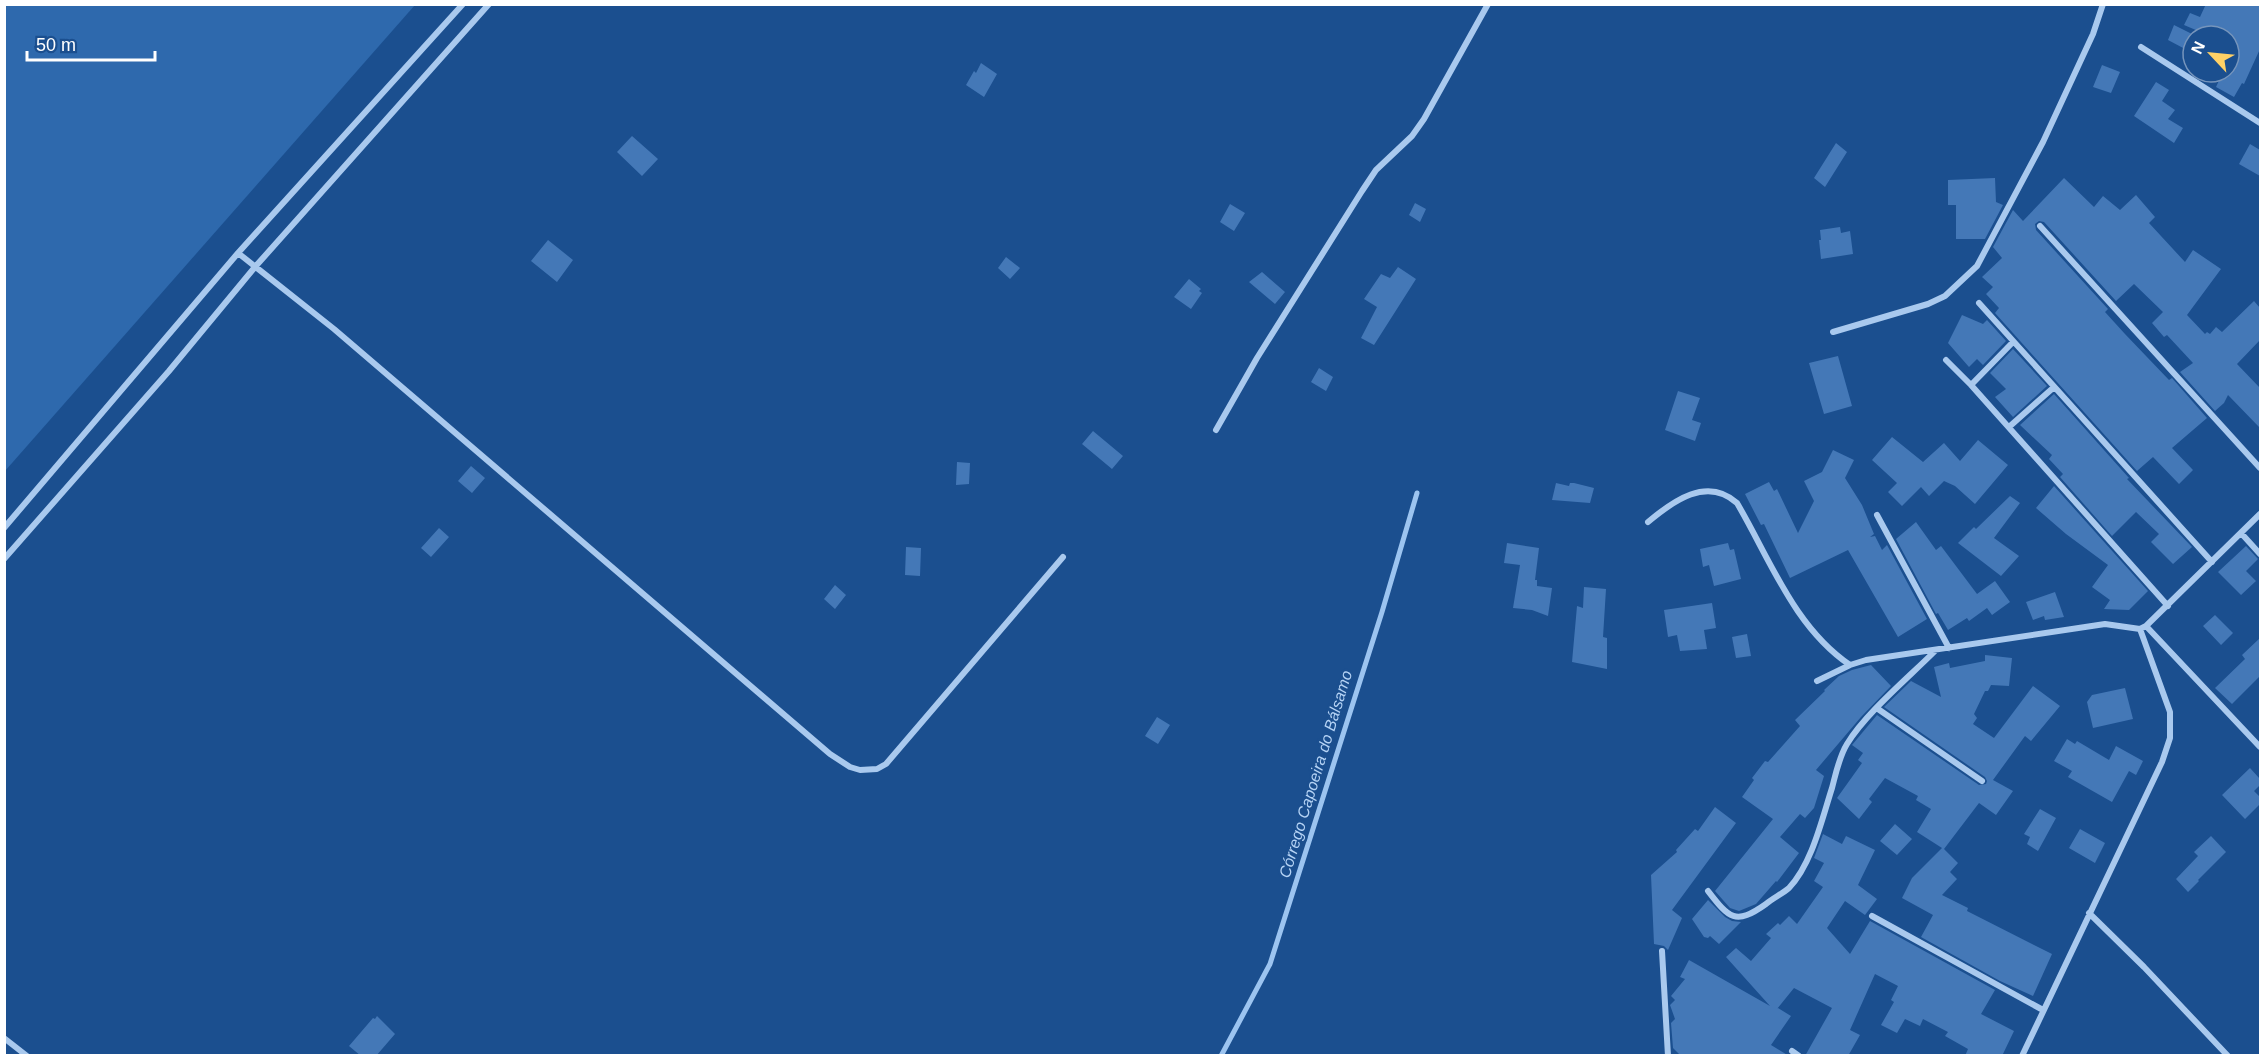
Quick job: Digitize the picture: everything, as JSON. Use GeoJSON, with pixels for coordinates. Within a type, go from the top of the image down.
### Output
{"type":"FeatureCollection","features":[{"type":"Feature","properties":{"kind":"street"},"geometry":{"type":"LineString","coordinates":[[4,528],[238,253],[463,4]]}},
{"type":"Feature","properties":{"kind":"street"},"geometry":{"type":"LineString","coordinates":[[4,559],[169,371],[255,267],[489,4]]}},
{"type":"Feature","properties":{"kind":"street"},"geometry":{"type":"LineString","coordinates":[[1216,430],[1257,358],[1376,170],[1412,136],[1424,119],[1488,4]]}},
{"type":"Feature","properties":{"kind":"street"},"geometry":{"type":"LineString","coordinates":[[1833,332],[1928,304],[1945,296],[1977,266],[2043,142],[2093,34],[2103,4]]}},
{"type":"Feature","properties":{"kind":"street"},"geometry":{"type":"LineString","coordinates":[[2141,47],[2260,123]]}},
{"type":"Feature","properties":{"kind":"street"},"geometry":{"type":"LineString","coordinates":[[2040,226],[2260,468]]}},
{"type":"Feature","properties":{"kind":"street"},"geometry":{"type":"LineString","coordinates":[[238,253],[334,329],[830,754],[850,766],[870,771],[886,764],[1063,557]]}},
{"type":"Feature","properties":{"kind":"street"},"geometry":{"type":"LineString","coordinates":[[1979,303],[2053,388],[2212,562]]}},
{"type":"Feature","properties":{"kind":"street"},"geometry":{"type":"LineString","coordinates":[[1971,385],[2013,342]]}},
{"type":"Feature","properties":{"kind":"street"},"geometry":{"type":"LineString","coordinates":[[1946,360],[2009,427],[2168,606]]}},
{"type":"Feature","properties":{"kind":"street"},"geometry":{"type":"LineString","coordinates":[[2009,427],[2053,388]]}},
{"type":"Feature","properties":{"kind":"street"},"geometry":{"type":"LineString","coordinates":[[1648,522],[1670,504],[1689,494],[1704,491],[1715,492],[1732,498],[1805,622],[1837,656],[1850,664]]}},
{"type":"Feature","properties":{"kind":"street"},"geometry":{"type":"LineString","coordinates":[[2143,628],[2260,514]]}},
{"type":"Feature","properties":{"kind":"street"},"geometry":{"type":"LineString","coordinates":[[1877,515],[1949,648]]}},
{"type":"Feature","properties":{"kind":"street"},"geometry":{"type":"LineString","coordinates":[[2241,533],[2260,554]]}},
{"type":"Feature","properties":{"kind":"street"},"geometry":{"type":"LineString","coordinates":[[1817,681],[1850,664],[2105,624],[2143,628],[2260,747]]}},
{"type":"Feature","properties":{"kind":"street"},"geometry":{"type":"LineString","coordinates":[[2022,1056],[2162,762],[2170,738],[2170,712],[2143,628]]}},
{"type":"Feature","properties":{"kind":"street"},"geometry":{"type":"LineString","coordinates":[[1708,891],[1720,906],[1730,914],[1741,918],[1753,913],[1788,889],[1802,870],[1820,828],[1846,746],[1878,709],[1935,651]]}},
{"type":"Feature","properties":{"kind":"street"},"geometry":{"type":"LineString","coordinates":[[1878,709],[1982,781]]}},
{"type":"Feature","properties":{"kind":"street"},"geometry":{"type":"LineString","coordinates":[[2089,913],[2144,967],[2228,1056]]}},
{"type":"Feature","properties":{"kind":"street"},"geometry":{"type":"LineString","coordinates":[[1872,916],[2043,1010]]}},
{"type":"Feature","properties":{"kind":"street"},"geometry":{"type":"LineString","coordinates":[[1662,951],[1668,1056]]}},
{"type":"Feature","properties":{"kind":"street"},"geometry":{"type":"LineString","coordinates":[[4,1038],[27,1056]]}},
{"type":"Feature","properties":{"kind":"street"},"geometry":{"type":"LineString","coordinates":[[1792,1051],[1800,1056]]}},
{"type":"Feature","properties":{"kind":"shaded area"},"geometry":{"type":"Polygon","coordinates":[[[4,5],[415,5],[5,471],[4,5]]]}},
{"type":"Feature","properties":{"kind":"building"},"geometry":{"type":"Polygon","coordinates":[[[2206,4],[2260,4],[2260,49],[2244,84],[2242,83],[2234,97],[2216,87],[2217,84],[2241,84],[2241,24],[2184,24],[2190,13],[2200,17],[2206,4]]]}},
{"type":"Feature","properties":{"kind":"building"},"geometry":{"type":"Polygon","coordinates":[[[2174,25],[2181,28],[2181,47],[2168,40],[2174,25]]]}},
{"type":"Feature","properties":{"kind":"building"},"geometry":{"type":"Polygon","coordinates":[[[981,63],[997,74],[984,97],[966,85],[981,63]]]}},
{"type":"Feature","properties":{"kind":"building"},"geometry":{"type":"Polygon","coordinates":[[[2102,65],[2120,72],[2111,93],[2093,87],[2102,65]]]}},
{"type":"Feature","properties":{"kind":"building"},"geometry":{"type":"Polygon","coordinates":[[[2156,82],[2169,90],[2162,101],[2175,110],[2168,119],[2183,128],[2174,143],[2134,116],[2156,82]]]}},
{"type":"Feature","properties":{"kind":"building"},"geometry":{"type":"Polygon","coordinates":[[[632,136],[658,159],[642,176],[617,152],[632,136]]]}},
{"type":"Feature","properties":{"kind":"building"},"geometry":{"type":"Polygon","coordinates":[[[1836,143],[1847,152],[1825,187],[1814,178],[1836,143]]]}},
{"type":"Feature","properties":{"kind":"building"},"geometry":{"type":"Polygon","coordinates":[[[2250,144],[2260,150],[2260,176],[2239,164],[2250,144]]]}},
{"type":"Feature","properties":{"kind":"building"},"geometry":{"type":"Polygon","coordinates":[[[1995,178],[1996,202],[2003,205],[1985,239],[1956,239],[1956,205],[1948,205],[1948,180],[1995,178]]]}},
{"type":"Feature","properties":{"kind":"building"},"geometry":{"type":"Polygon","coordinates":[[[2064,178],[2094,207],[2103,196],[2120,210],[2136,195],[2155,217],[2149,223],[2185,262],[2193,250],[2221,269],[2187,315],[2205,334],[2207,332],[2210,334],[2216,327],[2222,332],[2254,301],[2260,308],[2260,340],[2237,364],[2260,388],[2260,428],[2228,395],[2224,403],[2215,411],[2180,372],[2193,363],[2167,335],[2164,337],[2152,323],[2163,312],[2134,284],[2116,301],[2044,222],[2039,221],[2035,224],[2036,230],[2108,309],[2105,312],[2169,380],[2172,378],[2207,418],[2172,448],[2193,470],[2179,484],[2153,457],[2137,471],[1995,313],[1999,308],[1986,294],[1993,287],[1982,277],[2002,258],[1993,247],[2013,210],[2023,221],[2064,178]]]}},
{"type":"Feature","properties":{"kind":"building"},"geometry":{"type":"Polygon","coordinates":[[[1415,203],[1426,209],[1420,222],[1409,215],[1415,203]]]}},
{"type":"Feature","properties":{"kind":"building"},"geometry":{"type":"Polygon","coordinates":[[[1230,204],[1245,213],[1234,231],[1220,222],[1230,204]]]}},
{"type":"Feature","properties":{"kind":"building"},"geometry":{"type":"Polygon","coordinates":[[[1840,227],[1841,233],[1850,231],[1853,254],[1821,259],[1820,230],[1840,227]]]}},
{"type":"Feature","properties":{"kind":"building"},"geometry":{"type":"Polygon","coordinates":[[[548,240],[573,260],[557,282],[531,261],[548,240]]]}},
{"type":"Feature","properties":{"kind":"building"},"geometry":{"type":"Polygon","coordinates":[[[1006,257],[1020,268],[1010,279],[998,268],[1006,257]]]}},
{"type":"Feature","properties":{"kind":"building"},"geometry":{"type":"Polygon","coordinates":[[[1398,267],[1416,279],[1374,345],[1361,338],[1377,307],[1364,299],[1381,274],[1390,278],[1398,267]]]}},
{"type":"Feature","properties":{"kind":"building"},"geometry":{"type":"Polygon","coordinates":[[[1262,272],[1285,292],[1275,304],[1249,282],[1262,272]]]}},
{"type":"Feature","properties":{"kind":"building"},"geometry":{"type":"Polygon","coordinates":[[[1189,279],[1201,289],[1199,291],[1202,293],[1191,309],[1174,297],[1189,279]]]}},
{"type":"Feature","properties":{"kind":"building"},"geometry":{"type":"Polygon","coordinates":[[[1962,315],[1983,324],[1987,320],[2006,341],[1983,365],[1977,359],[1969,367],[1948,343],[1962,315]]]}},
{"type":"Feature","properties":{"kind":"building"},"geometry":{"type":"Polygon","coordinates":[[[2013,349],[2047,386],[2013,417],[1995,397],[2006,389],[1990,373],[2013,349]]]}},
{"type":"Feature","properties":{"kind":"building"},"geometry":{"type":"Polygon","coordinates":[[[1838,356],[1852,406],[1824,414],[1809,363],[1838,356]]]}},
{"type":"Feature","properties":{"kind":"building"},"geometry":{"type":"Polygon","coordinates":[[[1319,368],[1333,377],[1326,391],[1311,382],[1319,368]]]}},
{"type":"Feature","properties":{"kind":"building"},"geometry":{"type":"Polygon","coordinates":[[[1678,391],[1700,398],[1692,420],[1701,423],[1695,441],[1665,430],[1678,391]]]}},
{"type":"Feature","properties":{"kind":"building"},"geometry":{"type":"Polygon","coordinates":[[[2054,394],[2129,478],[2127,479],[2192,547],[2173,564],[2151,542],[2159,534],[2136,512],[2112,536],[2060,477],[2063,474],[2049,459],[2052,455],[2020,425],[2054,394]]]}},
{"type":"Feature","properties":{"kind":"building"},"geometry":{"type":"Polygon","coordinates":[[[1093,431],[1123,456],[1112,469],[1082,444],[1093,431]]]}},
{"type":"Feature","properties":{"kind":"building"},"geometry":{"type":"Polygon","coordinates":[[[1892,437],[1923,462],[1944,443],[1960,461],[1978,440],[2008,465],[1975,504],[1955,486],[1944,481],[1929,496],[1921,487],[1902,506],[1888,492],[1897,483],[1872,460],[1892,437]]]}},
{"type":"Feature","properties":{"kind":"building"},"geometry":{"type":"Polygon","coordinates":[[[1833,450],[1854,460],[1845,478],[1862,505],[1874,534],[1870,537],[1875,536],[1882,550],[1887,545],[1927,619],[1898,637],[1848,550],[1790,578],[1764,524],[1761,525],[1745,494],[1769,482],[1774,491],[1777,489],[1798,533],[1814,501],[1804,481],[1822,472],[1833,450]]]}},
{"type":"Feature","properties":{"kind":"building"},"geometry":{"type":"Polygon","coordinates":[[[957,462],[970,463],[969,484],[956,485],[957,462]]]}},
{"type":"Feature","properties":{"kind":"building"},"geometry":{"type":"Polygon","coordinates":[[[471,466],[485,478],[472,493],[458,481],[471,466]]]}},
{"type":"Feature","properties":{"kind":"building"},"geometry":{"type":"Polygon","coordinates":[[[1556,483],[1569,486],[1570,483],[1574,483],[1594,488],[1590,503],[1552,500],[1556,483]]]}},
{"type":"Feature","properties":{"kind":"building"},"geometry":{"type":"Polygon","coordinates":[[[2054,486],[2148,591],[2129,610],[2104,609],[2110,600],[2092,587],[2108,565],[2036,508],[2054,486]]]}},
{"type":"Feature","properties":{"kind":"building"},"geometry":{"type":"Polygon","coordinates":[[[2010,496],[2020,503],[1994,538],[2019,556],[2001,576],[1958,543],[2010,496]]]}},
{"type":"Feature","properties":{"kind":"building"},"geometry":{"type":"Polygon","coordinates":[[[1916,522],[1936,550],[1941,546],[1977,594],[1995,581],[2010,602],[1992,615],[1987,608],[1969,621],[1967,618],[1948,630],[1938,613],[1936,614],[1896,539],[1916,522]]]}},
{"type":"Feature","properties":{"kind":"building"},"geometry":{"type":"Polygon","coordinates":[[[439,528],[449,537],[431,557],[421,548],[439,528]]]}},
{"type":"Feature","properties":{"kind":"building"},"geometry":{"type":"Polygon","coordinates":[[[1507,543],[1539,548],[1535,580],[1537,580],[1537,586],[1552,588],[1548,616],[1532,610],[1513,608],[1520,565],[1504,563],[1507,543]]]}},
{"type":"Feature","properties":{"kind":"building"},"geometry":{"type":"Polygon","coordinates":[[[1728,543],[1730,550],[1734,549],[1741,579],[1714,586],[1709,565],[1703,567],[1700,549],[1728,543]]]}},
{"type":"Feature","properties":{"kind":"building"},"geometry":{"type":"Polygon","coordinates":[[[2246,546],[2258,559],[2246,571],[2256,581],[2241,595],[2218,572],[2246,546]]]}},
{"type":"Feature","properties":{"kind":"building"},"geometry":{"type":"Polygon","coordinates":[[[906,547],[921,548],[920,576],[905,575],[906,547]]]}},
{"type":"Feature","properties":{"kind":"building"},"geometry":{"type":"Polygon","coordinates":[[[835,585],[846,595],[835,609],[824,599],[835,585]]]}},
{"type":"Feature","properties":{"kind":"building"},"geometry":{"type":"Polygon","coordinates":[[[1584,587],[1606,589],[1603,637],[1607,638],[1607,669],[1572,662],[1577,606],[1583,608],[1584,587]]]}},
{"type":"Feature","properties":{"kind":"building"},"geometry":{"type":"Polygon","coordinates":[[[2055,592],[2064,617],[2045,620],[2044,616],[2033,620],[2026,602],[2055,592]]]}},
{"type":"Feature","properties":{"kind":"building"},"geometry":{"type":"Polygon","coordinates":[[[1712,603],[1716,628],[1704,630],[1707,649],[1680,651],[1677,635],[1668,637],[1664,610],[1712,603]]]}},
{"type":"Feature","properties":{"kind":"building"},"geometry":{"type":"Polygon","coordinates":[[[2215,615],[2233,633],[2221,645],[2203,626],[2215,615]]]}},
{"type":"Feature","properties":{"kind":"building"},"geometry":{"type":"Polygon","coordinates":[[[1747,634],[1751,656],[1736,658],[1732,637],[1747,634]]]}},
{"type":"Feature","properties":{"kind":"building"},"geometry":{"type":"Polygon","coordinates":[[[2260,638],[2260,676],[2232,704],[2215,688],[2245,659],[2242,655],[2260,638]]]}},
{"type":"Feature","properties":{"kind":"building"},"geometry":{"type":"Polygon","coordinates":[[[1985,655],[2012,658],[2009,686],[1991,685],[1988,691],[1985,691],[1974,714],[1977,718],[1973,724],[1994,738],[2033,686],[2060,706],[2031,741],[2025,736],[1993,780],[2013,791],[1996,815],[1979,803],[1944,849],[1958,863],[1950,872],[1957,879],[1942,895],[1968,908],[1967,911],[2052,954],[2033,996],[2000,981],[1921,937],[1933,915],[1902,898],[1912,878],[1942,848],[1917,832],[1931,809],[1916,800],[1918,796],[1885,778],[1869,799],[1872,802],[1859,819],[1837,798],[1862,763],[1858,760],[1863,753],[1852,745],[1877,715],[1979,785],[1986,784],[1985,777],[1884,707],[1911,681],[1941,697],[1934,667],[1949,663],[1950,668],[1985,661],[1985,655]]]}},
{"type":"Feature","properties":{"kind":"building"},"geometry":{"type":"Polygon","coordinates":[[[1871,665],[1891,686],[1816,770],[1824,776],[1814,808],[1805,818],[1800,814],[1780,837],[1799,853],[1777,882],[1756,904],[1739,911],[1730,908],[1715,891],[1773,819],[1742,797],[1754,780],[1752,778],[1765,761],[1768,762],[1800,726],[1795,720],[1824,690],[1839,676],[1871,665]]]}},
{"type":"Feature","properties":{"kind":"building"},"geometry":{"type":"Polygon","coordinates":[[[2125,688],[2133,719],[2093,728],[2087,702],[2092,695],[2125,688]]]}},
{"type":"Feature","properties":{"kind":"building"},"geometry":{"type":"Polygon","coordinates":[[[1157,717],[1170,725],[1158,744],[1145,736],[1157,717]]]}},
{"type":"Feature","properties":{"kind":"building"},"geometry":{"type":"Polygon","coordinates":[[[2067,739],[2075,744],[2077,741],[2109,760],[2116,746],[2143,761],[2136,775],[2129,771],[2112,802],[2068,777],[2072,771],[2054,761],[2067,739]]]}},
{"type":"Feature","properties":{"kind":"building"},"geometry":{"type":"Polygon","coordinates":[[[2250,768],[2260,779],[2260,785],[2254,791],[2260,797],[2260,804],[2245,819],[2222,795],[2250,768]]]}},
{"type":"Feature","properties":{"kind":"building"},"geometry":{"type":"Polygon","coordinates":[[[1715,807],[1736,823],[1672,910],[1682,918],[1668,950],[1664,946],[1654,944],[1651,875],[1677,852],[1676,850],[1695,829],[1698,831],[1715,807]]]}},
{"type":"Feature","properties":{"kind":"building"},"geometry":{"type":"Polygon","coordinates":[[[2040,809],[2056,818],[2038,851],[2027,844],[2030,837],[2024,834],[2040,809]]]}},
{"type":"Feature","properties":{"kind":"building"},"geometry":{"type":"Polygon","coordinates":[[[1895,824],[1912,839],[1897,855],[1880,841],[1895,824]]]}},
{"type":"Feature","properties":{"kind":"building"},"geometry":{"type":"Polygon","coordinates":[[[2080,829],[2105,843],[2095,863],[2069,848],[2080,829]]]}},
{"type":"Feature","properties":{"kind":"building"},"geometry":{"type":"Polygon","coordinates":[[[1823,834],[1842,844],[1846,836],[1875,850],[1858,885],[1877,899],[1865,915],[1845,901],[1827,928],[1850,954],[1870,921],[1995,990],[1981,1014],[2014,1031],[2002,1056],[1965,1056],[1968,1049],[1945,1036],[1948,1032],[1923,1019],[1920,1026],[1905,1019],[1897,1033],[1881,1025],[1894,1002],[1891,1000],[1898,986],[1875,974],[1850,1030],[1860,1035],[1848,1056],[1805,1056],[1832,1008],[1794,988],[1777,1009],[1791,1016],[1771,1045],[1789,1056],[1681,1056],[1673,1048],[1671,1023],[1675,1019],[1670,1005],[1675,1000],[1671,996],[1685,979],[1680,977],[1689,960],[1770,1006],[1726,957],[1736,948],[1751,961],[1771,938],[1766,934],[1778,923],[1780,925],[1789,916],[1797,924],[1823,887],[1814,881],[1824,863],[1814,858],[1823,834]]]}},
{"type":"Feature","properties":{"kind":"building"},"geometry":{"type":"Polygon","coordinates":[[[2211,836],[2226,852],[2188,892],[2176,879],[2198,856],[2194,852],[2211,836]]]}},
{"type":"Feature","properties":{"kind":"building"},"geometry":{"type":"Polygon","coordinates":[[[1708,900],[1725,917],[1741,922],[1719,944],[1710,936],[1704,937],[1692,919],[1708,900]]]}},
{"type":"Feature","properties":{"kind":"building"},"geometry":{"type":"Polygon","coordinates":[[[377,1016],[395,1034],[376,1056],[361,1056],[349,1046],[377,1016]]]}},
{"type":"Feature","properties":{"kind":"waterway","name":"Córrego Capoeira do Bálsamo"},"geometry":{"type":"LineString","coordinates":[[1221,1056],[1270,964],[1382,612],[1417,493]]}}]}
